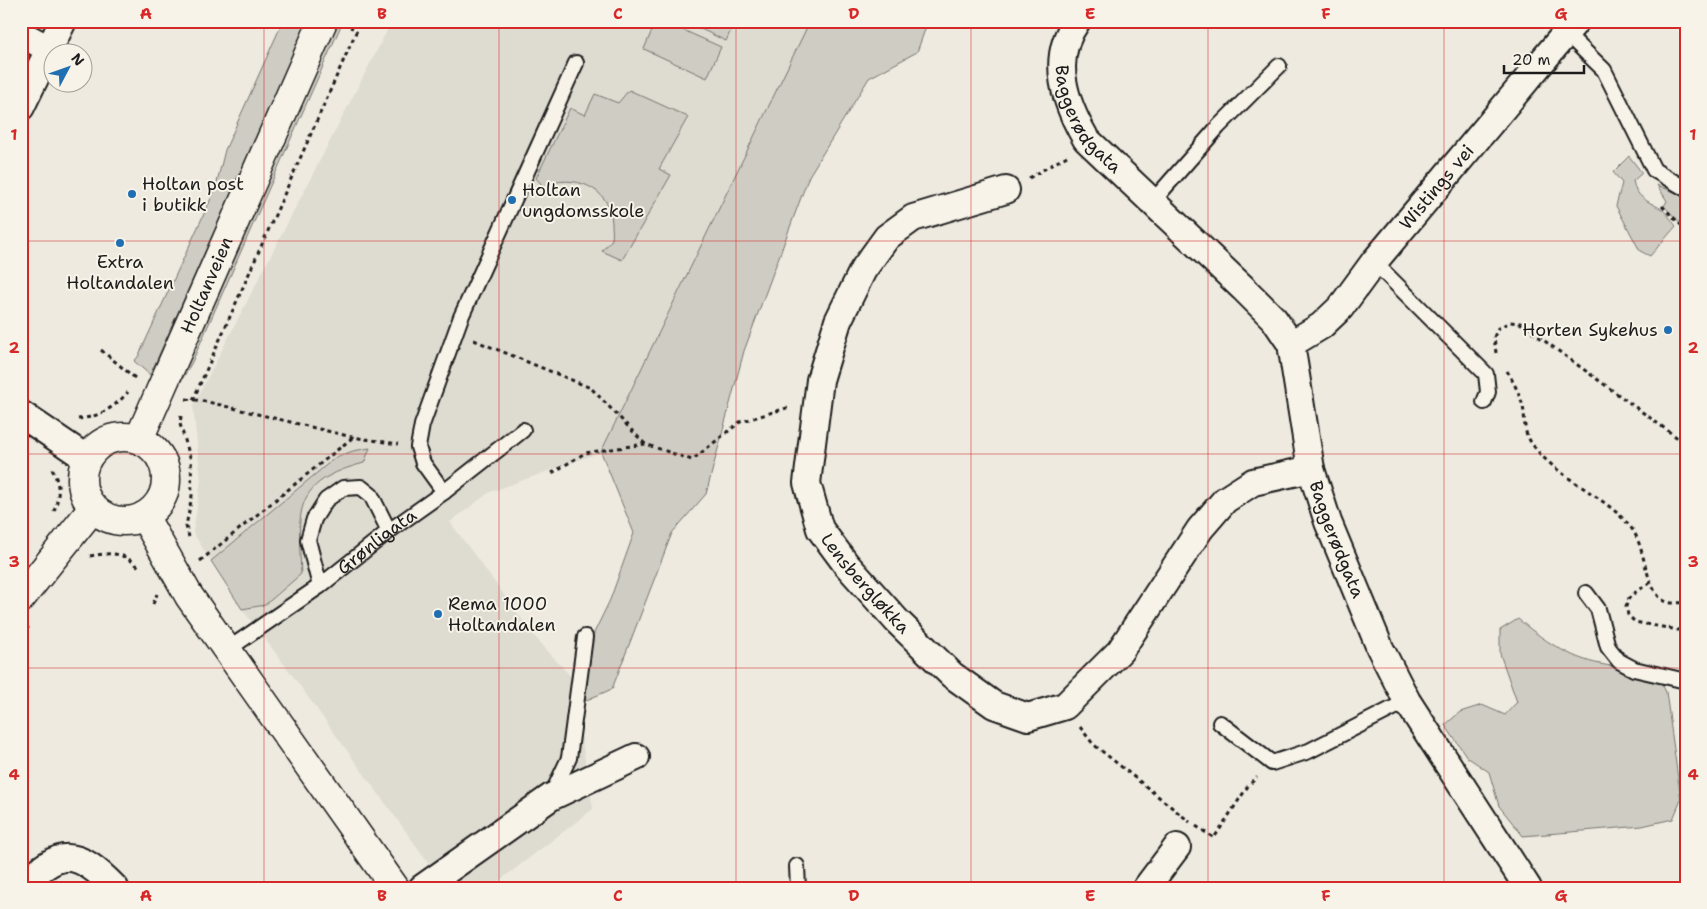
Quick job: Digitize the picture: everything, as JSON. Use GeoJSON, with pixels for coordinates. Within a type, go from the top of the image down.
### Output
{"type":"FeatureCollection","features":[{"type":"Feature","properties":{"kind":"main road","name":"Holtanveien"},"geometry":{"type":"LineString","coordinates":[[139,439],[323,21]]}},
{"type":"Feature","properties":{"kind":"main road"},"geometry":{"type":"LineString","coordinates":[[127,436],[139,439],[157,452],[166,474],[165,488],[158,504],[144,516],[132,520],[116,520],[104,516],[93,508],[84,492],[82,480],[86,458],[101,443],[113,438],[127,436]]}},
{"type":"Feature","properties":{"kind":"main road"},"geometry":{"type":"LineString","coordinates":[[27,610],[93,508]]}},
{"type":"Feature","properties":{"kind":"main road"},"geometry":{"type":"LineString","coordinates":[[144,516],[177,577],[396,888]]}},
{"type":"Feature","properties":{"kind":"street"},"geometry":{"type":"LineString","coordinates":[[52,42],[63,21]]}},
{"type":"Feature","properties":{"kind":"street","name":"Baggerødgata"},"geometry":{"type":"LineString","coordinates":[[1077,21],[1068,33],[1062,61],[1062,87],[1072,115],[1086,139],[1153,201],[1274,319],[1291,344],[1311,469],[1328,522],[1380,648],[1407,701],[1528,888]]}},
{"type":"Feature","properties":{"kind":"street","name":"Wistings vei"},"geometry":{"type":"LineString","coordinates":[[1291,344],[1321,326],[1340,307],[1374,262],[1571,27]]}},
{"type":"Feature","properties":{"kind":"street"},"geometry":{"type":"LineString","coordinates":[[21,34],[42,45]]}},
{"type":"Feature","properties":{"kind":"street"},"geometry":{"type":"LineString","coordinates":[[21,107],[42,64]]}},
{"type":"Feature","properties":{"kind":"street","name":"Lensbergløkka"},"geometry":{"type":"LineString","coordinates":[[1006,190],[913,218],[888,237],[863,270],[838,322],[820,380],[807,483],[820,529],[846,564],[897,621],[952,676],[994,705],[1028,717],[1065,706],[1120,651],[1200,529],[1225,500],[1253,482],[1311,469]]}},
{"type":"Feature","properties":{"kind":"street"},"geometry":{"type":"LineString","coordinates":[[21,414],[86,458]]}},
{"type":"Feature","properties":{"kind":"street"},"geometry":{"type":"LineString","coordinates":[[422,888],[551,797],[636,757]]}},
{"type":"Feature","properties":{"kind":"street"},"geometry":{"type":"LineString","coordinates":[[1146,888],[1177,847]]}},
{"type":"Feature","properties":{"kind":"street"},"geometry":{"type":"LineString","coordinates":[[21,887],[50,861],[67,857],[87,862],[115,888]]}},
{"type":"Feature","properties":{"kind":"lane"},"geometry":{"type":"LineString","coordinates":[[1571,27],[1604,70],[1654,170],[1686,189]]}},
{"type":"Feature","properties":{"kind":"lane"},"geometry":{"type":"LineString","coordinates":[[444,492],[422,463],[418,447],[422,425],[455,332],[576,63]]}},
{"type":"Feature","properties":{"kind":"lane"},"geometry":{"type":"LineString","coordinates":[[1153,201],[1218,126],[1279,66]]}},
{"type":"Feature","properties":{"kind":"lane"},"geometry":{"type":"LineString","coordinates":[[1374,262],[1486,374],[1488,392],[1484,402]]}},
{"type":"Feature","properties":{"kind":"lane","name":"Grønligata"},"geometry":{"type":"LineString","coordinates":[[227,650],[320,586],[389,531],[444,492],[523,430]]}},
{"type":"Feature","properties":{"kind":"lane"},"geometry":{"type":"LineString","coordinates":[[320,586],[308,540],[314,519],[326,500],[343,488],[361,487],[371,495],[389,531]]}},
{"type":"Feature","properties":{"kind":"lane"},"geometry":{"type":"LineString","coordinates":[[1586,593],[1598,609],[1608,647],[1620,661],[1634,670],[1686,681]]}},
{"type":"Feature","properties":{"kind":"lane"},"geometry":{"type":"LineString","coordinates":[[551,797],[569,758],[585,637]]}},
{"type":"Feature","properties":{"kind":"lane"},"geometry":{"type":"LineString","coordinates":[[1220,723],[1272,763],[1309,751],[1407,701]]}},
{"type":"Feature","properties":{"kind":"lane"},"geometry":{"type":"LineString","coordinates":[[797,866],[798,888]]}},
{"type":"Feature","properties":{"kind":"path"},"geometry":{"type":"LineString","coordinates":[[350,30],[354,21]]}},
{"type":"Feature","properties":{"kind":"path"},"geometry":{"type":"LineString","coordinates":[[193,400],[361,21]]}},
{"type":"Feature","properties":{"kind":"path"},"geometry":{"type":"LineString","coordinates":[[1006,190],[1064,159],[1086,139]]}},
{"type":"Feature","properties":{"kind":"path"},"geometry":{"type":"LineString","coordinates":[[1662,206],[1686,230]]}},
{"type":"Feature","properties":{"kind":"path"},"geometry":{"type":"LineString","coordinates":[[1500,358],[1495,350],[1494,337],[1498,328],[1510,322],[1520,324],[1686,444]]}},
{"type":"Feature","properties":{"kind":"path"},"geometry":{"type":"LineString","coordinates":[[455,332],[592,388],[645,444]]}},
{"type":"Feature","properties":{"kind":"path"},"geometry":{"type":"LineString","coordinates":[[101,350],[139,381]]}},
{"type":"Feature","properties":{"kind":"path"},"geometry":{"type":"LineString","coordinates":[[1504,366],[1512,380],[1522,407],[1528,438],[1539,453],[1615,510],[1633,529],[1646,560],[1650,583],[1658,597],[1668,603],[1686,603]]}},
{"type":"Feature","properties":{"kind":"path"},"geometry":{"type":"LineString","coordinates":[[72,420],[94,417],[118,404],[133,386]]}},
{"type":"Feature","properties":{"kind":"path"},"geometry":{"type":"LineString","coordinates":[[181,398],[352,437],[418,447]]}},
{"type":"Feature","properties":{"kind":"path"},"geometry":{"type":"LineString","coordinates":[[552,472],[585,453],[645,444],[692,460],[740,422],[817,400]]}},
{"type":"Feature","properties":{"kind":"path"},"geometry":{"type":"LineString","coordinates":[[181,407],[180,424],[191,460],[192,496],[186,526],[190,542]]}},
{"type":"Feature","properties":{"kind":"path"},"geometry":{"type":"LineString","coordinates":[[195,557],[198,562],[352,437]]}},
{"type":"Feature","properties":{"kind":"path"},"geometry":{"type":"LineString","coordinates":[[50,518],[58,499],[59,483],[51,466]]}},
{"type":"Feature","properties":{"kind":"path"},"geometry":{"type":"LineString","coordinates":[[85,561],[90,556],[110,553],[128,558],[142,570]]}},
{"type":"Feature","properties":{"kind":"path"},"geometry":{"type":"LineString","coordinates":[[1650,583],[1636,590],[1630,598],[1626,606],[1628,615],[1635,622],[1678,630],[1686,627]]}},
{"type":"Feature","properties":{"kind":"path"},"geometry":{"type":"LineString","coordinates":[[21,636],[27,610]]}},
{"type":"Feature","properties":{"kind":"path"},"geometry":{"type":"LineString","coordinates":[[1065,706],[1093,744],[1192,824],[1214,838],[1248,786],[1272,763]]}},
{"type":"Feature","properties":{"kind":"shaded area"},"geometry":{"type":"Polygon","coordinates":[[[283,21],[308,21],[150,375],[134,361],[138,357],[215,190],[225,150],[283,21]]]}},
{"type":"Feature","properties":{"kind":"shaded area"},"geometry":{"type":"Polygon","coordinates":[[[336,21],[343,21],[192,362],[179,385],[184,363],[336,21]]]}},
{"type":"Feature","properties":{"kind":"shaded area","name":"Holtan ungdomsskole"},"geometry":{"type":"Polygon","coordinates":[[[392,21],[810,21],[601,452],[490,492],[450,522],[535,637],[572,678],[593,809],[490,888],[447,888],[242,609],[193,533],[201,480],[193,406],[392,21]]]}},
{"type":"Feature","properties":{"kind":"shaded area"},"geometry":{"type":"Polygon","coordinates":[[[656,21],[663,21],[721,47],[707,78],[644,49],[656,21]]]}},
{"type":"Feature","properties":{"kind":"shaded area"},"geometry":{"type":"Polygon","coordinates":[[[684,21],[735,21],[726,41],[684,21]]]}},
{"type":"Feature","properties":{"kind":"shaded area"},"geometry":{"type":"Polygon","coordinates":[[[810,21],[928,21],[917,52],[869,78],[809,176],[744,351],[706,494],[672,533],[612,689],[582,702],[594,633],[610,600],[634,533],[601,452],[810,21]]]}},
{"type":"Feature","properties":{"kind":"shaded area"},"geometry":{"type":"Polygon","coordinates":[[[629,90],[688,117],[659,169],[671,175],[622,260],[602,251],[612,239],[612,223],[610,211],[605,200],[598,192],[588,186],[566,181],[543,186],[536,178],[570,108],[585,115],[595,94],[618,103],[629,90]]]}},
{"type":"Feature","properties":{"kind":"shaded area"},"geometry":{"type":"Polygon","coordinates":[[[1629,156],[1642,173],[1633,181],[1639,195],[1664,211],[1676,226],[1650,256],[1640,251],[1616,206],[1622,183],[1613,172],[1629,156]]]}},
{"type":"Feature","properties":{"kind":"shaded area"},"geometry":{"type":"Polygon","coordinates":[[[1657,185],[1686,197],[1686,214],[1679,222],[1664,206],[1667,201],[1657,185]]]}},
{"type":"Feature","properties":{"kind":"shaded area"},"geometry":{"type":"Polygon","coordinates":[[[370,448],[364,463],[323,479],[304,502],[299,532],[301,574],[265,605],[242,609],[211,561],[336,457],[370,448]]]}},
{"type":"Feature","properties":{"kind":"shaded area"},"geometry":{"type":"Polygon","coordinates":[[[1518,619],[1546,640],[1577,657],[1620,667],[1654,668],[1666,692],[1681,800],[1673,819],[1642,826],[1523,836],[1499,806],[1489,772],[1467,757],[1445,725],[1460,712],[1482,705],[1505,715],[1517,702],[1500,654],[1500,630],[1518,619]]]}},
{"type":"Feature","properties":{"kind":"place","name":"Holtan post i butikk"},"geometry":{"type":"Point","coordinates":[132,194]}},
{"type":"Feature","properties":{"kind":"place","name":"Holtan ungdomsskole"},"geometry":{"type":"Point","coordinates":[512,200]}},
{"type":"Feature","properties":{"kind":"place","name":"Extra Holtandalen"},"geometry":{"type":"Point","coordinates":[120,243]}},
{"type":"Feature","properties":{"kind":"place","name":"Horten Sykehus"},"geometry":{"type":"Point","coordinates":[1668,330]}},
{"type":"Feature","properties":{"kind":"place","name":"Rema 1000 Holtandalen"},"geometry":{"type":"Point","coordinates":[438,614]}}]}
